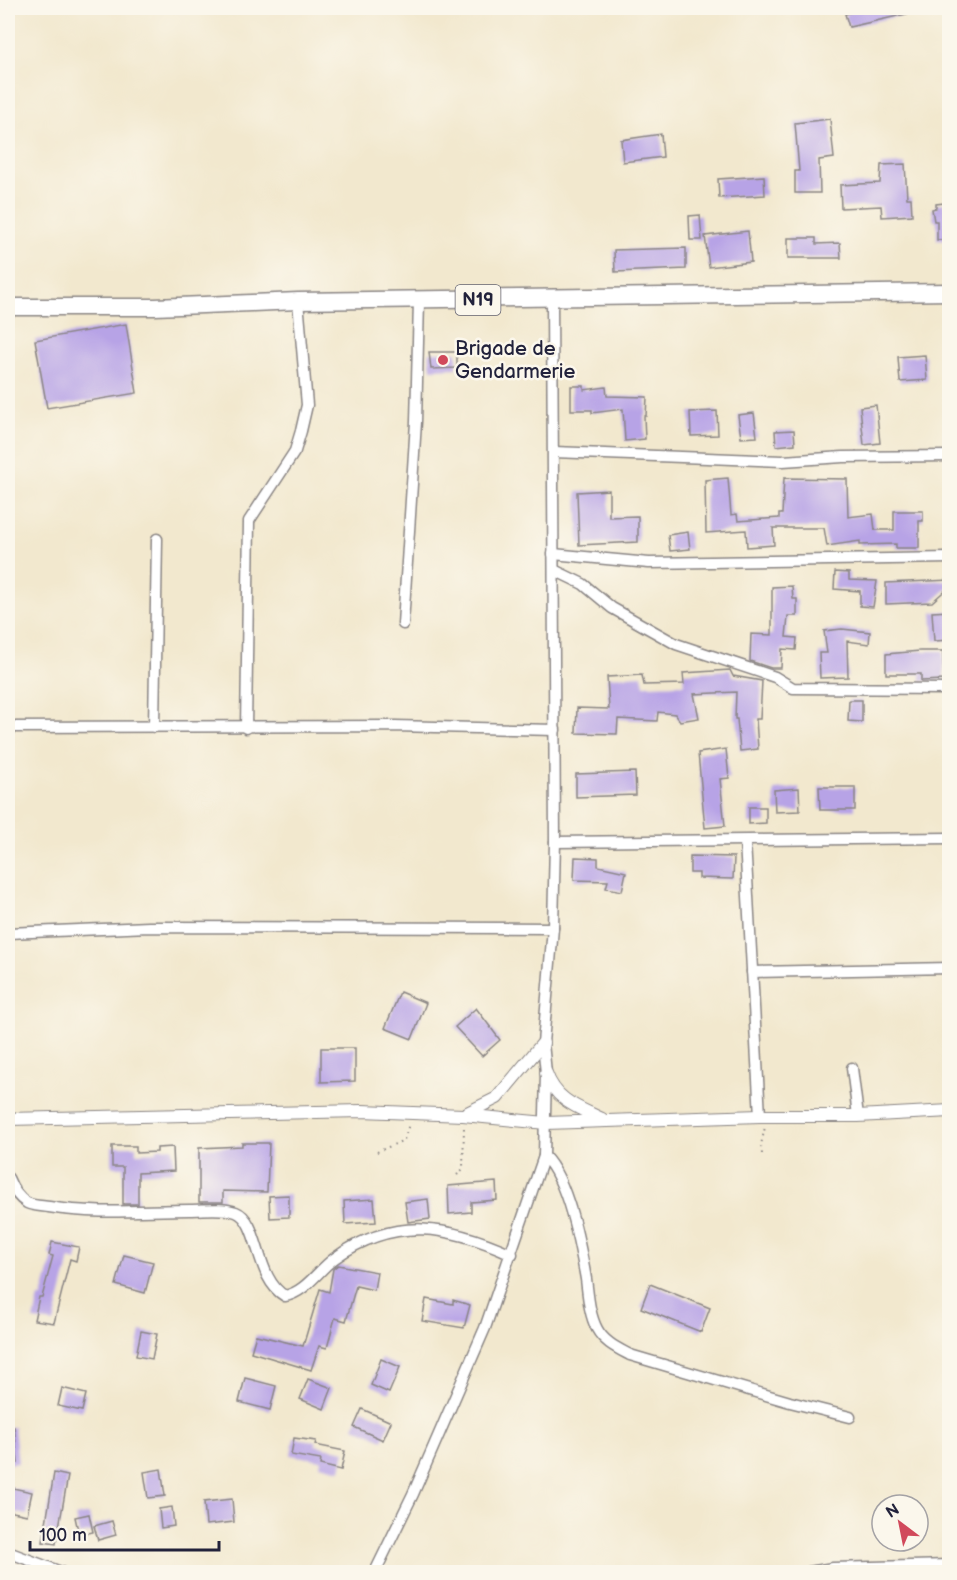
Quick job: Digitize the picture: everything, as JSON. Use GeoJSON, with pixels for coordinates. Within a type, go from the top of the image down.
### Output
{"type":"FeatureCollection","features":[{"type":"Feature","properties":{"kind":"highway","name":"N19"},"geometry":{"type":"LineString","coordinates":[[8,307],[155,308],[298,301],[950,292]]}},
{"type":"Feature","properties":{"kind":"street"},"geometry":{"type":"LineString","coordinates":[[375,1572],[413,1494],[485,1328],[544,1156],[546,1072],[543,1043],[553,928],[555,842],[552,787],[555,730],[552,299]]}},
{"type":"Feature","properties":{"kind":"street"},"geometry":{"type":"LineString","coordinates":[[246,728],[249,521],[295,451],[307,405],[298,301]]}},
{"type":"Feature","properties":{"kind":"street"},"geometry":{"type":"LineString","coordinates":[[403,624],[416,422],[419,301]]}},
{"type":"Feature","properties":{"kind":"street"},"geometry":{"type":"LineString","coordinates":[[554,452],[783,461],[843,457],[950,456]]}},
{"type":"Feature","properties":{"kind":"street"},"geometry":{"type":"LineString","coordinates":[[154,727],[157,539]]}},
{"type":"Feature","properties":{"kind":"street"},"geometry":{"type":"LineString","coordinates":[[553,555],[649,563],[950,558]]}},
{"type":"Feature","properties":{"kind":"street"},"geometry":{"type":"LineString","coordinates":[[554,570],[583,584],[612,608],[676,644],[775,677],[793,688],[950,688]]}},
{"type":"Feature","properties":{"kind":"street"},"geometry":{"type":"LineString","coordinates":[[8,727],[395,726],[555,730]]}},
{"type":"Feature","properties":{"kind":"street"},"geometry":{"type":"LineString","coordinates":[[555,842],[950,838]]}},
{"type":"Feature","properties":{"kind":"street"},"geometry":{"type":"LineString","coordinates":[[745,841],[752,972],[764,1116]]}},
{"type":"Feature","properties":{"kind":"street"},"geometry":{"type":"LineString","coordinates":[[8,933],[149,927],[553,928]]}},
{"type":"Feature","properties":{"kind":"street"},"geometry":{"type":"LineString","coordinates":[[752,972],[950,968]]}},
{"type":"Feature","properties":{"kind":"street"},"geometry":{"type":"LineString","coordinates":[[463,1115],[497,1098],[543,1043]]}},
{"type":"Feature","properties":{"kind":"street"},"geometry":{"type":"LineString","coordinates":[[852,1068],[858,1116]]}},
{"type":"Feature","properties":{"kind":"street"},"geometry":{"type":"LineString","coordinates":[[546,1072],[556,1093],[567,1103],[606,1120]]}},
{"type":"Feature","properties":{"kind":"street"},"geometry":{"type":"LineString","coordinates":[[8,1119],[362,1111],[463,1115],[546,1124],[606,1120],[858,1116],[950,1111]]}},
{"type":"Feature","properties":{"kind":"street"},"geometry":{"type":"LineString","coordinates":[[544,1156],[552,1164],[564,1188],[597,1328],[608,1342],[630,1355],[790,1402],[850,1417]]}},
{"type":"Feature","properties":{"kind":"street"},"geometry":{"type":"LineString","coordinates":[[8,1178],[13,1191],[28,1203],[70,1210],[126,1214],[158,1209],[236,1212],[249,1225],[260,1263],[274,1290],[285,1296],[293,1294],[305,1285],[335,1257],[362,1243],[408,1227],[475,1238],[512,1254]]}},
{"type":"Feature","properties":{"kind":"street"},"geometry":{"type":"LineString","coordinates":[[8,1552],[61,1572]]}},
{"type":"Feature","properties":{"kind":"street"},"geometry":{"type":"LineString","coordinates":[[809,1572],[833,1568],[950,1565]]}},
{"type":"Feature","properties":{"kind":"path"},"geometry":{"type":"LineString","coordinates":[[377,1152],[404,1140],[412,1113]]}},
{"type":"Feature","properties":{"kind":"path"},"geometry":{"type":"LineString","coordinates":[[457,1175],[463,1169],[465,1152],[463,1115]]}},
{"type":"Feature","properties":{"kind":"path"},"geometry":{"type":"LineString","coordinates":[[762,1154],[760,1145],[764,1116]]}},
{"type":"Feature","properties":{"kind":"building"},"geometry":{"type":"Polygon","coordinates":[[[866,8],[910,8],[911,13],[849,27],[845,14],[866,8]]]}},
{"type":"Feature","properties":{"kind":"building"},"geometry":{"type":"Polygon","coordinates":[[[830,119],[834,158],[819,160],[820,193],[795,193],[795,171],[799,171],[795,123],[830,119]]]}},
{"type":"Feature","properties":{"kind":"building"},"geometry":{"type":"Polygon","coordinates":[[[661,134],[663,157],[623,162],[621,140],[661,134]]]}},
{"type":"Feature","properties":{"kind":"building"},"geometry":{"type":"Polygon","coordinates":[[[905,164],[907,198],[911,198],[912,215],[882,217],[881,206],[841,208],[840,185],[880,183],[881,165],[905,164]]]}},
{"type":"Feature","properties":{"kind":"building"},"geometry":{"type":"Polygon","coordinates":[[[764,176],[765,195],[719,198],[718,179],[764,176]]]}},
{"type":"Feature","properties":{"kind":"building"},"geometry":{"type":"Polygon","coordinates":[[[944,203],[950,239],[937,240],[937,221],[934,221],[932,209],[936,208],[936,204],[944,203]]]}},
{"type":"Feature","properties":{"kind":"building"},"geometry":{"type":"Polygon","coordinates":[[[700,215],[702,240],[690,240],[689,216],[700,215]]]}},
{"type":"Feature","properties":{"kind":"building"},"geometry":{"type":"Polygon","coordinates":[[[748,231],[751,262],[709,267],[705,236],[748,231]]]}},
{"type":"Feature","properties":{"kind":"building"},"geometry":{"type":"Polygon","coordinates":[[[788,238],[816,238],[816,244],[840,243],[841,258],[788,258],[788,238]]]}},
{"type":"Feature","properties":{"kind":"building"},"geometry":{"type":"Polygon","coordinates":[[[686,248],[686,269],[615,272],[614,250],[686,248]]]}},
{"type":"Feature","properties":{"kind":"building"},"geometry":{"type":"Polygon","coordinates":[[[126,324],[137,393],[47,408],[35,340],[126,324]]]}},
{"type":"Feature","properties":{"kind":"building","name":"Brigade de Gendarmerie"},"geometry":{"type":"Polygon","coordinates":[[[429,352],[457,352],[457,368],[431,369],[429,352]]]}},
{"type":"Feature","properties":{"kind":"building"},"geometry":{"type":"Polygon","coordinates":[[[925,355],[927,380],[900,382],[898,357],[925,355]]]}},
{"type":"Feature","properties":{"kind":"building"},"geometry":{"type":"Polygon","coordinates":[[[571,386],[584,386],[584,390],[606,387],[607,396],[647,397],[646,416],[644,416],[645,439],[625,441],[623,409],[592,413],[592,410],[571,410],[571,386]]]}},
{"type":"Feature","properties":{"kind":"building"},"geometry":{"type":"Polygon","coordinates":[[[876,405],[880,443],[864,445],[860,407],[876,405]]]}},
{"type":"Feature","properties":{"kind":"building"},"geometry":{"type":"Polygon","coordinates":[[[717,411],[718,435],[691,436],[690,412],[717,411]]]}},
{"type":"Feature","properties":{"kind":"building"},"geometry":{"type":"Polygon","coordinates":[[[754,413],[757,437],[741,438],[738,415],[754,413]]]}},
{"type":"Feature","properties":{"kind":"building"},"geometry":{"type":"Polygon","coordinates":[[[794,430],[795,444],[776,446],[775,431],[794,430]]]}},
{"type":"Feature","properties":{"kind":"building"},"geometry":{"type":"Polygon","coordinates":[[[728,478],[731,515],[737,514],[738,521],[779,518],[779,514],[782,514],[784,478],[847,479],[848,517],[873,514],[875,530],[894,530],[894,511],[923,511],[923,521],[919,521],[919,548],[896,548],[896,544],[860,545],[860,541],[827,546],[824,528],[773,528],[774,545],[747,547],[746,530],[706,533],[705,480],[728,478]]]}},
{"type":"Feature","properties":{"kind":"building"},"geometry":{"type":"Polygon","coordinates":[[[609,490],[609,517],[638,516],[638,542],[579,545],[577,492],[609,490]]]}},
{"type":"Feature","properties":{"kind":"building"},"geometry":{"type":"Polygon","coordinates":[[[688,532],[690,549],[670,551],[668,535],[688,532]]]}},
{"type":"Feature","properties":{"kind":"building"},"geometry":{"type":"Polygon","coordinates":[[[835,572],[849,573],[849,580],[877,581],[873,607],[860,606],[860,591],[834,589],[835,572]]]}},
{"type":"Feature","properties":{"kind":"building"},"geometry":{"type":"Polygon","coordinates":[[[950,580],[950,586],[932,602],[886,604],[886,583],[950,580]]]}},
{"type":"Feature","properties":{"kind":"building"},"geometry":{"type":"Polygon","coordinates":[[[792,586],[793,599],[797,599],[797,616],[788,616],[786,637],[797,638],[796,650],[782,649],[781,668],[771,668],[750,661],[751,634],[772,635],[772,587],[792,586]]]}},
{"type":"Feature","properties":{"kind":"building"},"geometry":{"type":"Polygon","coordinates":[[[950,611],[950,640],[934,641],[932,612],[950,611]]]}},
{"type":"Feature","properties":{"kind":"building"},"geometry":{"type":"Polygon","coordinates":[[[842,629],[870,632],[869,644],[847,641],[848,677],[820,678],[819,653],[827,653],[824,631],[842,629]]]}},
{"type":"Feature","properties":{"kind":"building"},"geometry":{"type":"Polygon","coordinates":[[[943,651],[944,680],[921,681],[921,674],[886,674],[886,654],[943,651]]]}},
{"type":"Feature","properties":{"kind":"building"},"geometry":{"type":"Polygon","coordinates":[[[730,670],[733,676],[762,681],[760,719],[756,719],[758,749],[740,751],[737,719],[735,719],[736,692],[694,694],[699,718],[680,721],[675,714],[658,712],[657,721],[618,719],[617,734],[576,733],[577,708],[609,709],[607,677],[642,675],[644,685],[684,684],[683,673],[730,670]]]}},
{"type":"Feature","properties":{"kind":"building"},"geometry":{"type":"Polygon","coordinates":[[[849,700],[862,700],[862,722],[848,721],[849,700]]]}},
{"type":"Feature","properties":{"kind":"building"},"geometry":{"type":"Polygon","coordinates":[[[726,749],[729,778],[720,779],[725,826],[705,828],[698,753],[726,749]]]}},
{"type":"Feature","properties":{"kind":"building"},"geometry":{"type":"Polygon","coordinates":[[[635,772],[636,795],[576,797],[576,774],[635,772]]]}},
{"type":"Feature","properties":{"kind":"building"},"geometry":{"type":"Polygon","coordinates":[[[819,787],[855,787],[855,810],[820,810],[819,787]]]}},
{"type":"Feature","properties":{"kind":"building"},"geometry":{"type":"Polygon","coordinates":[[[799,788],[800,811],[775,812],[774,790],[799,788]]]}},
{"type":"Feature","properties":{"kind":"building"},"geometry":{"type":"Polygon","coordinates":[[[749,807],[766,807],[766,823],[749,824],[749,807]]]}},
{"type":"Feature","properties":{"kind":"building"},"geometry":{"type":"Polygon","coordinates":[[[690,856],[734,857],[733,879],[699,878],[699,873],[690,873],[690,856]]]}},
{"type":"Feature","properties":{"kind":"building"},"geometry":{"type":"Polygon","coordinates":[[[575,857],[598,858],[598,866],[626,872],[622,891],[606,888],[608,881],[574,880],[575,857]]]}},
{"type":"Feature","properties":{"kind":"building"},"geometry":{"type":"Polygon","coordinates":[[[400,992],[426,1003],[412,1039],[385,1028],[400,992]]]}},
{"type":"Feature","properties":{"kind":"building"},"geometry":{"type":"Polygon","coordinates":[[[476,1008],[500,1040],[482,1056],[455,1027],[476,1008]]]}},
{"type":"Feature","properties":{"kind":"building"},"geometry":{"type":"Polygon","coordinates":[[[321,1048],[355,1048],[355,1081],[321,1082],[321,1048]]]}},
{"type":"Feature","properties":{"kind":"building"},"geometry":{"type":"Polygon","coordinates":[[[242,1143],[269,1143],[267,1192],[223,1191],[223,1202],[199,1202],[199,1148],[242,1146],[242,1143]]]}},
{"type":"Feature","properties":{"kind":"building"},"geometry":{"type":"Polygon","coordinates":[[[112,1146],[136,1146],[136,1153],[157,1152],[157,1148],[173,1147],[174,1171],[138,1173],[138,1204],[123,1204],[123,1167],[112,1167],[112,1146]]]}},
{"type":"Feature","properties":{"kind":"building"},"geometry":{"type":"Polygon","coordinates":[[[496,1182],[497,1200],[471,1202],[471,1212],[449,1214],[448,1186],[496,1182]]]}},
{"type":"Feature","properties":{"kind":"building"},"geometry":{"type":"Polygon","coordinates":[[[289,1195],[289,1217],[270,1218],[269,1196],[289,1195]]]}},
{"type":"Feature","properties":{"kind":"building"},"geometry":{"type":"Polygon","coordinates":[[[374,1199],[376,1222],[345,1224],[344,1201],[374,1199]]]}},
{"type":"Feature","properties":{"kind":"building"},"geometry":{"type":"Polygon","coordinates":[[[428,1199],[430,1219],[408,1222],[405,1202],[428,1199]]]}},
{"type":"Feature","properties":{"kind":"building"},"geometry":{"type":"Polygon","coordinates":[[[52,1242],[79,1247],[76,1261],[70,1259],[54,1323],[34,1320],[53,1256],[49,1255],[52,1242]]]}},
{"type":"Feature","properties":{"kind":"building"},"geometry":{"type":"Polygon","coordinates":[[[124,1255],[153,1262],[145,1293],[116,1285],[124,1255]]]}},
{"type":"Feature","properties":{"kind":"building"},"geometry":{"type":"Polygon","coordinates":[[[338,1265],[377,1272],[374,1290],[356,1286],[346,1321],[335,1318],[327,1348],[319,1346],[311,1370],[251,1352],[256,1335],[303,1346],[320,1289],[329,1292],[333,1269],[338,1265]]]}},
{"type":"Feature","properties":{"kind":"building"},"geometry":{"type":"Polygon","coordinates":[[[650,1284],[710,1308],[701,1332],[641,1308],[650,1284]]]}},
{"type":"Feature","properties":{"kind":"building"},"geometry":{"type":"Polygon","coordinates":[[[426,1299],[453,1304],[453,1300],[470,1305],[464,1328],[422,1321],[426,1299]]]}},
{"type":"Feature","properties":{"kind":"building"},"geometry":{"type":"Polygon","coordinates":[[[141,1331],[157,1334],[152,1359],[136,1356],[141,1331]]]}},
{"type":"Feature","properties":{"kind":"building"},"geometry":{"type":"Polygon","coordinates":[[[381,1359],[400,1367],[389,1393],[371,1385],[381,1359]]]}},
{"type":"Feature","properties":{"kind":"building"},"geometry":{"type":"Polygon","coordinates":[[[245,1378],[276,1386],[270,1410],[239,1402],[245,1378]]]}},
{"type":"Feature","properties":{"kind":"building"},"geometry":{"type":"Polygon","coordinates":[[[308,1379],[332,1388],[324,1409],[300,1399],[308,1379]]]}},
{"type":"Feature","properties":{"kind":"building"},"geometry":{"type":"Polygon","coordinates":[[[62,1388],[86,1394],[82,1411],[58,1406],[62,1388]]]}},
{"type":"Feature","properties":{"kind":"building"},"geometry":{"type":"Polygon","coordinates":[[[362,1409],[391,1422],[383,1440],[354,1427],[362,1409]]]}},
{"type":"Feature","properties":{"kind":"building"},"geometry":{"type":"Polygon","coordinates":[[[14,1427],[18,1463],[8,1464],[8,1428],[14,1427]]]}},
{"type":"Feature","properties":{"kind":"building"},"geometry":{"type":"Polygon","coordinates":[[[294,1438],[316,1441],[315,1445],[345,1451],[341,1470],[320,1465],[321,1460],[291,1455],[294,1438]]]}},
{"type":"Feature","properties":{"kind":"building"},"geometry":{"type":"Polygon","coordinates":[[[161,1469],[165,1496],[148,1498],[144,1472],[161,1469]]]}},
{"type":"Feature","properties":{"kind":"building"},"geometry":{"type":"Polygon","coordinates":[[[54,1473],[68,1476],[56,1544],[43,1542],[54,1473]]]}},
{"type":"Feature","properties":{"kind":"building"},"geometry":{"type":"Polygon","coordinates":[[[8,1487],[32,1492],[27,1515],[8,1511],[8,1487]]]}},
{"type":"Feature","properties":{"kind":"building"},"geometry":{"type":"Polygon","coordinates":[[[232,1499],[234,1522],[206,1525],[204,1502],[232,1499]]]}},
{"type":"Feature","properties":{"kind":"building"},"geometry":{"type":"Polygon","coordinates":[[[172,1507],[174,1526],[161,1528],[159,1509],[172,1507]]]}},
{"type":"Feature","properties":{"kind":"building"},"geometry":{"type":"Polygon","coordinates":[[[89,1514],[93,1532],[79,1535],[75,1517],[89,1514]]]}},
{"type":"Feature","properties":{"kind":"building"},"geometry":{"type":"Polygon","coordinates":[[[112,1521],[116,1535],[98,1540],[94,1526],[112,1521]]]}},
{"type":"Feature","properties":{"kind":"place","name":"Brigade de Gendarmerie"},"geometry":{"type":"Point","coordinates":[443,360]}}]}
